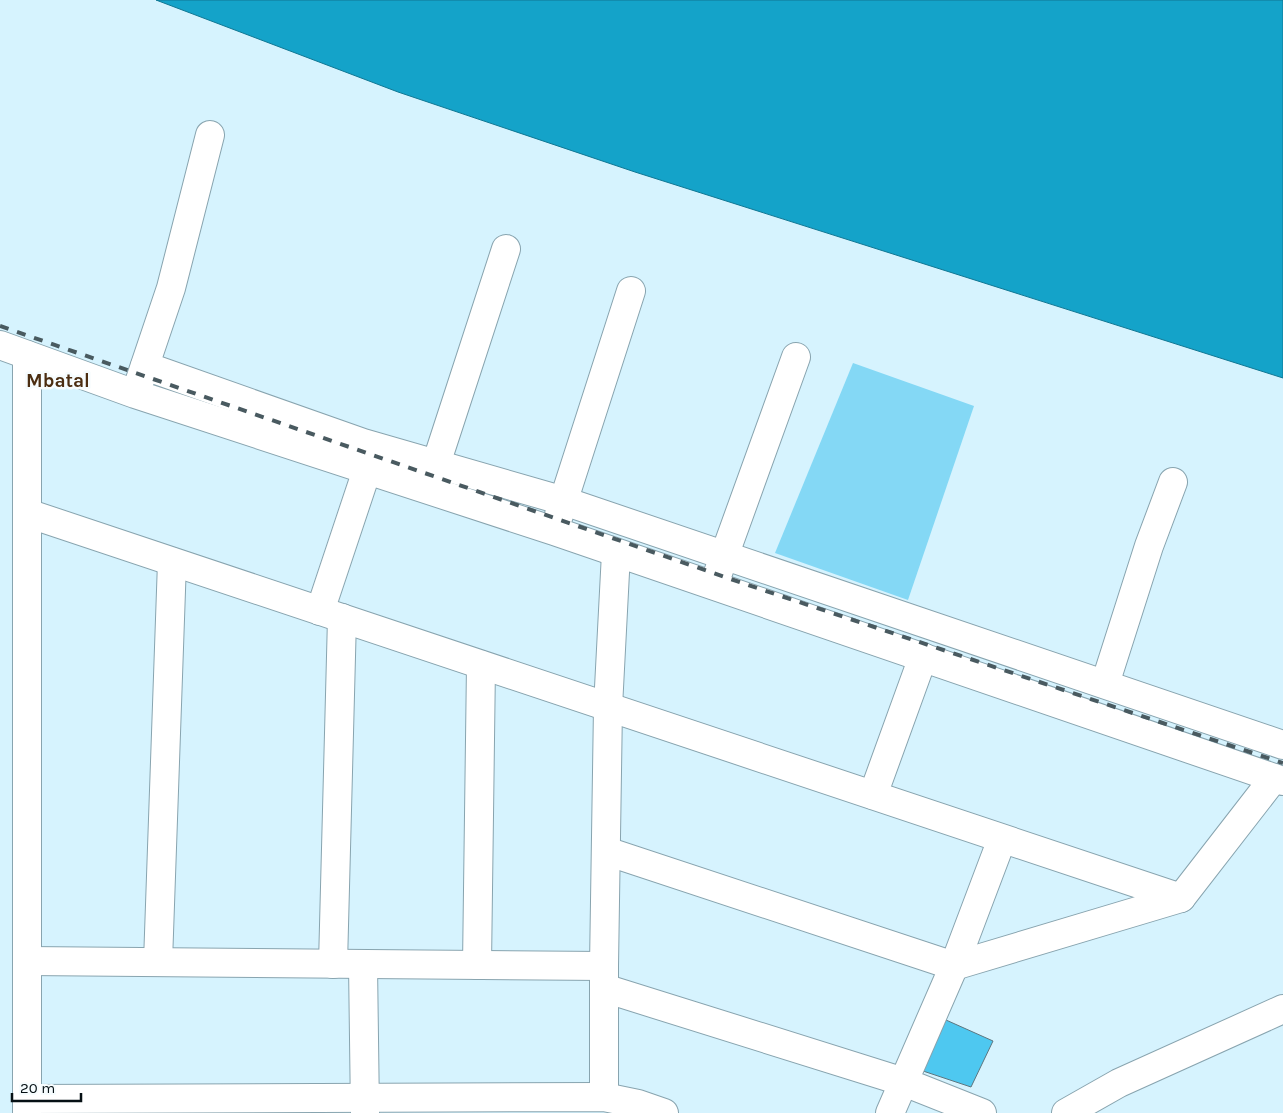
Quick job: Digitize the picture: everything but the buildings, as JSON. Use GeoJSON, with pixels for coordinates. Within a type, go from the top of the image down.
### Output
{"type":"FeatureCollection","features":[{"type":"Feature","properties":{"kind":"street"},"geometry":{"type":"LineString","coordinates":[[135,394],[171,288],[210,135]]}},
{"type":"Feature","properties":{"kind":"street"},"geometry":{"type":"LineString","coordinates":[[436,464],[506,249]]}},
{"type":"Feature","properties":{"kind":"street"},"geometry":{"type":"LineString","coordinates":[[554,531],[631,291]]}},
{"type":"Feature","properties":{"kind":"street"},"geometry":{"type":"LineString","coordinates":[[0,345],[135,394],[554,531],[1279,779],[1181,898],[954,966],[606,851]]}},
{"type":"Feature","properties":{"kind":"street"},"geometry":{"type":"LineString","coordinates":[[27,355],[27,1106],[500,1105],[604,1097],[637,1108],[664,1113]]}},
{"type":"Feature","properties":{"kind":"street"},"geometry":{"type":"LineString","coordinates":[[713,586],[796,357]]}},
{"type":"Feature","properties":{"kind":"street"},"geometry":{"type":"LineString","coordinates":[[144,366],[363,443],[564,501],[1283,745]]}},
{"type":"Feature","properties":{"kind":"street"},"geometry":{"type":"LineString","coordinates":[[334,964],[331,614],[367,470]]}},
{"type":"Feature","properties":{"kind":"street"},"geometry":{"type":"LineString","coordinates":[[1105,684],[1149,546],[1173,482]]}},
{"type":"Feature","properties":{"kind":"street"},"geometry":{"type":"LineString","coordinates":[[27,513],[1181,898]]}},
{"type":"Feature","properties":{"kind":"street"},"geometry":{"type":"LineString","coordinates":[[604,1097],[608,707],[616,553]]}},
{"type":"Feature","properties":{"kind":"street"},"geometry":{"type":"LineString","coordinates":[[158,962],[172,562]]}},
{"type":"Feature","properties":{"kind":"street"},"geometry":{"type":"LineString","coordinates":[[873,795],[923,657]]}},
{"type":"Feature","properties":{"kind":"street"},"geometry":{"type":"LineString","coordinates":[[476,965],[481,665]]}},
{"type":"Feature","properties":{"kind":"street"},"geometry":{"type":"LineString","coordinates":[[890,1113],[954,966],[1002,839]]}},
{"type":"Feature","properties":{"kind":"street"},"geometry":{"type":"LineString","coordinates":[[28,961],[476,965],[604,977],[904,1082],[982,1113]]}},
{"type":"Feature","properties":{"kind":"street"},"geometry":{"type":"LineString","coordinates":[[363,964],[365,1106]]}},
{"type":"Feature","properties":{"kind":"street"},"geometry":{"type":"LineString","coordinates":[[1066,1113],[1119,1083],[1283,1009]]}},
{"type":"Feature","properties":{"kind":"shaded area"},"geometry":{"type":"Polygon","coordinates":[[[156,0],[1283,0],[1283,378],[635,172],[398,92],[156,0]]]}},
{"type":"Feature","properties":{"kind":"shaded area"},"geometry":{"type":"Polygon","coordinates":[[[853,363],[974,406],[908,600],[775,553],[853,363]]]}},
{"type":"Feature","properties":{"kind":"railway"},"geometry":{"type":"LineString","coordinates":[[0,326],[748,585],[1283,763]]}},
{"type":"Feature","properties":{"kind":"district","name":"Mbatal"},"geometry":{"type":"Point","coordinates":[58,380]}}]}
